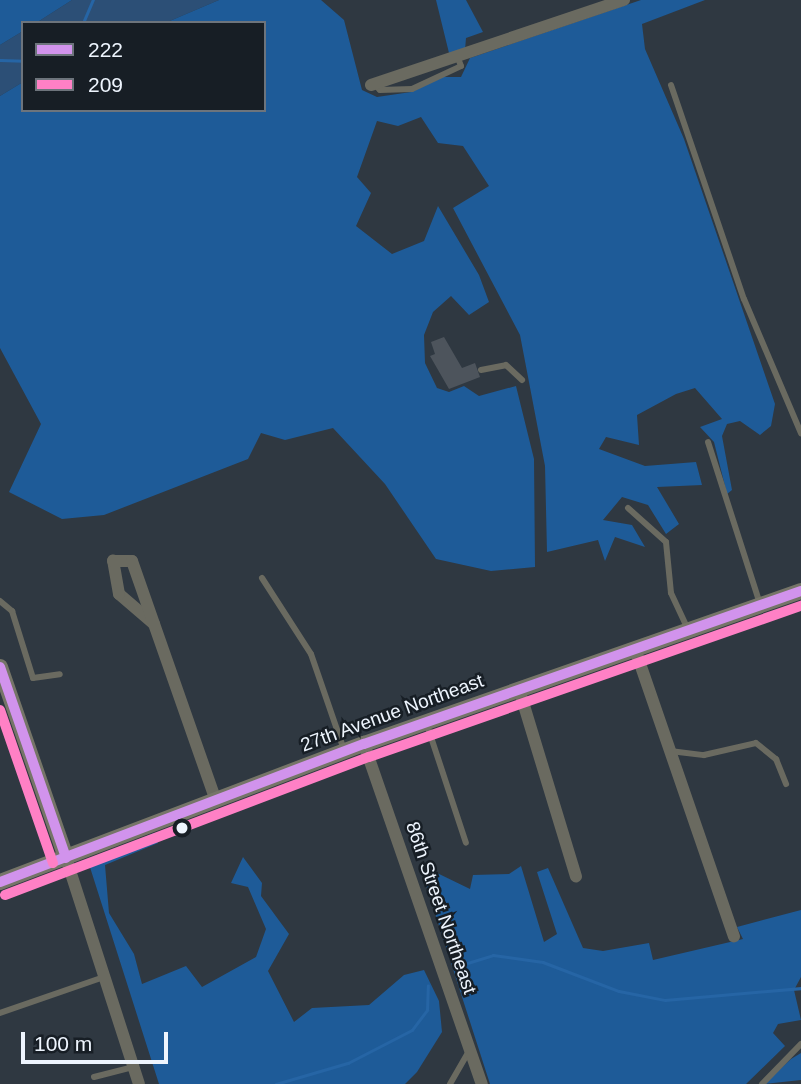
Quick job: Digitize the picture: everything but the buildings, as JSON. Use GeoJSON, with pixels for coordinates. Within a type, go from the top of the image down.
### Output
{"type":"FeatureCollection","features":[{"type":"Feature","properties":{"kind":"street"},"geometry":{"type":"LineString","coordinates":[[372,84],[458,58],[624,0]]}},
{"type":"Feature","properties":{"kind":"street"},"geometry":{"type":"LineString","coordinates":[[154,624],[119,594],[113,561],[132,561],[216,801]]}},
{"type":"Feature","properties":{"kind":"street","name":"27th Avenue Northeast"},"geometry":{"type":"LineString","coordinates":[[0,882],[364,744],[801,591]]}},
{"type":"Feature","properties":{"kind":"street"},"geometry":{"type":"LineString","coordinates":[[635,649],[734,936]]}},
{"type":"Feature","properties":{"kind":"street"},"geometry":{"type":"LineString","coordinates":[[0,667],[4,692],[66,858],[139,1084]]}},
{"type":"Feature","properties":{"kind":"street"},"geometry":{"type":"LineString","coordinates":[[519,689],[576,877]]}},
{"type":"Feature","properties":{"kind":"street","name":"86th Street Northeast"},"geometry":{"type":"LineString","coordinates":[[364,744],[482,1084]]}},
{"type":"Feature","properties":{"kind":"lane"},"geometry":{"type":"LineString","coordinates":[[671,85],[744,299],[801,433]]}},
{"type":"Feature","properties":{"kind":"lane"},"geometry":{"type":"LineString","coordinates":[[481,370],[506,365],[522,380]]}},
{"type":"Feature","properties":{"kind":"lane"},"geometry":{"type":"LineString","coordinates":[[708,442],[760,606]]}},
{"type":"Feature","properties":{"kind":"lane"},"geometry":{"type":"LineString","coordinates":[[628,508],[666,542],[671,593],[689,631]]}},
{"type":"Feature","properties":{"kind":"lane"},"geometry":{"type":"LineString","coordinates":[[262,578],[311,654],[345,751]]}},
{"type":"Feature","properties":{"kind":"lane"},"geometry":{"type":"LineString","coordinates":[[0,601],[12,611],[33,678],[60,674]]}},
{"type":"Feature","properties":{"kind":"lane"},"geometry":{"type":"LineString","coordinates":[[426,722],[466,843]]}},
{"type":"Feature","properties":{"kind":"lane"},"geometry":{"type":"LineString","coordinates":[[670,751],[704,755],[757,743],[776,759],[786,784]]}},
{"type":"Feature","properties":{"kind":"lane"},"geometry":{"type":"LineString","coordinates":[[0,1013],[106,977]]}},
{"type":"Feature","properties":{"kind":"lane"},"geometry":{"type":"LineString","coordinates":[[762,1084],[801,1044]]}},
{"type":"Feature","properties":{"kind":"lane"},"geometry":{"type":"LineString","coordinates":[[450,1084],[470,1049]]}},
{"type":"Feature","properties":{"kind":"lane"},"geometry":{"type":"LineString","coordinates":[[94,1077],[135,1066]]}},
{"type":"Feature","properties":{"kind":"shaded area"},"geometry":{"type":"Polygon","coordinates":[[[0,0],[72,0],[39,21],[21,21],[21,32],[0,45],[0,0]]]}},
{"type":"Feature","properties":{"kind":"shaded area"},"geometry":{"type":"Polygon","coordinates":[[[72,0],[219,0],[170,21],[39,21],[72,0]]]}},
{"type":"Feature","properties":{"kind":"shaded area"},"geometry":{"type":"Polygon","coordinates":[[[219,0],[321,0],[344,20],[362,90],[377,97],[411,92],[437,77],[461,77],[470,58],[641,0],[705,0],[642,24],[645,49],[684,139],[775,404],[771,426],[760,435],[740,421],[727,424],[722,436],[732,490],[727,494],[714,442],[700,427],[722,419],[695,388],[676,394],[637,415],[639,445],[606,437],[599,449],[645,466],[696,462],[702,485],[657,487],[679,524],[666,534],[648,505],[622,497],[603,520],[632,525],[645,547],[615,537],[605,561],[598,540],[547,552],[545,466],[520,335],[453,208],[489,186],[463,146],[438,143],[421,117],[398,126],[377,121],[357,177],[371,193],[356,226],[392,254],[424,241],[438,206],[479,275],[489,302],[469,315],[451,296],[433,312],[424,335],[425,363],[437,388],[449,392],[464,386],[479,396],[516,386],[534,459],[535,567],[491,571],[436,559],[385,484],[333,428],[285,440],[261,433],[248,459],[104,515],[62,519],[9,492],[41,424],[0,348],[0,96],[21,83],[21,112],[266,112],[266,21],[170,21],[219,0]]]}},
{"type":"Feature","properties":{"kind":"shaded area"},"geometry":{"type":"Polygon","coordinates":[[[436,0],[466,0],[483,32],[466,38],[465,50],[449,53],[436,0]]]}},
{"type":"Feature","properties":{"kind":"shaded area"},"geometry":{"type":"Polygon","coordinates":[[[21,32],[21,83],[0,96],[0,45],[21,32]]]}},
{"type":"Feature","properties":{"kind":"shaded area"},"geometry":{"type":"Polygon","coordinates":[[[154,833],[158,843],[105,865],[109,913],[134,954],[142,984],[186,966],[202,987],[256,957],[266,929],[248,887],[231,883],[243,857],[262,883],[261,896],[289,934],[268,971],[294,1022],[312,1008],[369,1005],[404,975],[424,970],[439,1001],[442,1032],[417,1072],[405,1084],[159,1084],[88,861],[154,833]]]}},
{"type":"Feature","properties":{"kind":"shaded area"},"geometry":{"type":"Polygon","coordinates":[[[521,866],[544,942],[557,934],[537,872],[548,868],[583,948],[603,951],[649,943],[653,960],[743,939],[737,927],[801,910],[801,977],[794,990],[801,1020],[778,1024],[773,1033],[785,1046],[746,1084],[490,1084],[426,885],[435,872],[470,889],[473,875],[509,874],[521,866]]]}},
{"type":"Feature","properties":{"kind":"shaded area"},"geometry":{"type":"Polygon","coordinates":[[[801,1053],[801,1080],[764,1084],[791,1059],[801,1053]]]}},
{"type":"Feature","properties":{"kind":"waterway"},"geometry":{"type":"LineString","coordinates":[[84,21],[93,0]]}},
{"type":"Feature","properties":{"kind":"waterway"},"geometry":{"type":"LineString","coordinates":[[0,60],[21,61]]}},
{"type":"Feature","properties":{"kind":"waterway"},"geometry":{"type":"LineString","coordinates":[[461,965],[493,955],[543,962],[619,991],[665,1000],[801,988]]}},
{"type":"Feature","properties":{"kind":"waterway"},"geometry":{"type":"LineString","coordinates":[[276,1084],[348,1063],[412,1030],[427,1010],[428,986]]}},
{"type":"Feature","properties":{"kind":"transit line","name":"222"},"geometry":{"type":"LineString","coordinates":[[0,882],[364,744],[801,591]]}},
{"type":"Feature","properties":{"kind":"transit line","name":"209"},"geometry":{"type":"LineString","coordinates":[[5,895],[369,757],[801,606]]}},
{"type":"Feature","properties":{"kind":"transit line","name":"222"},"geometry":{"type":"LineString","coordinates":[[0,667],[66,858]]}},
{"type":"Feature","properties":{"kind":"transit line","name":"209"},"geometry":{"type":"LineString","coordinates":[[0,710],[53,863]]}}]}
